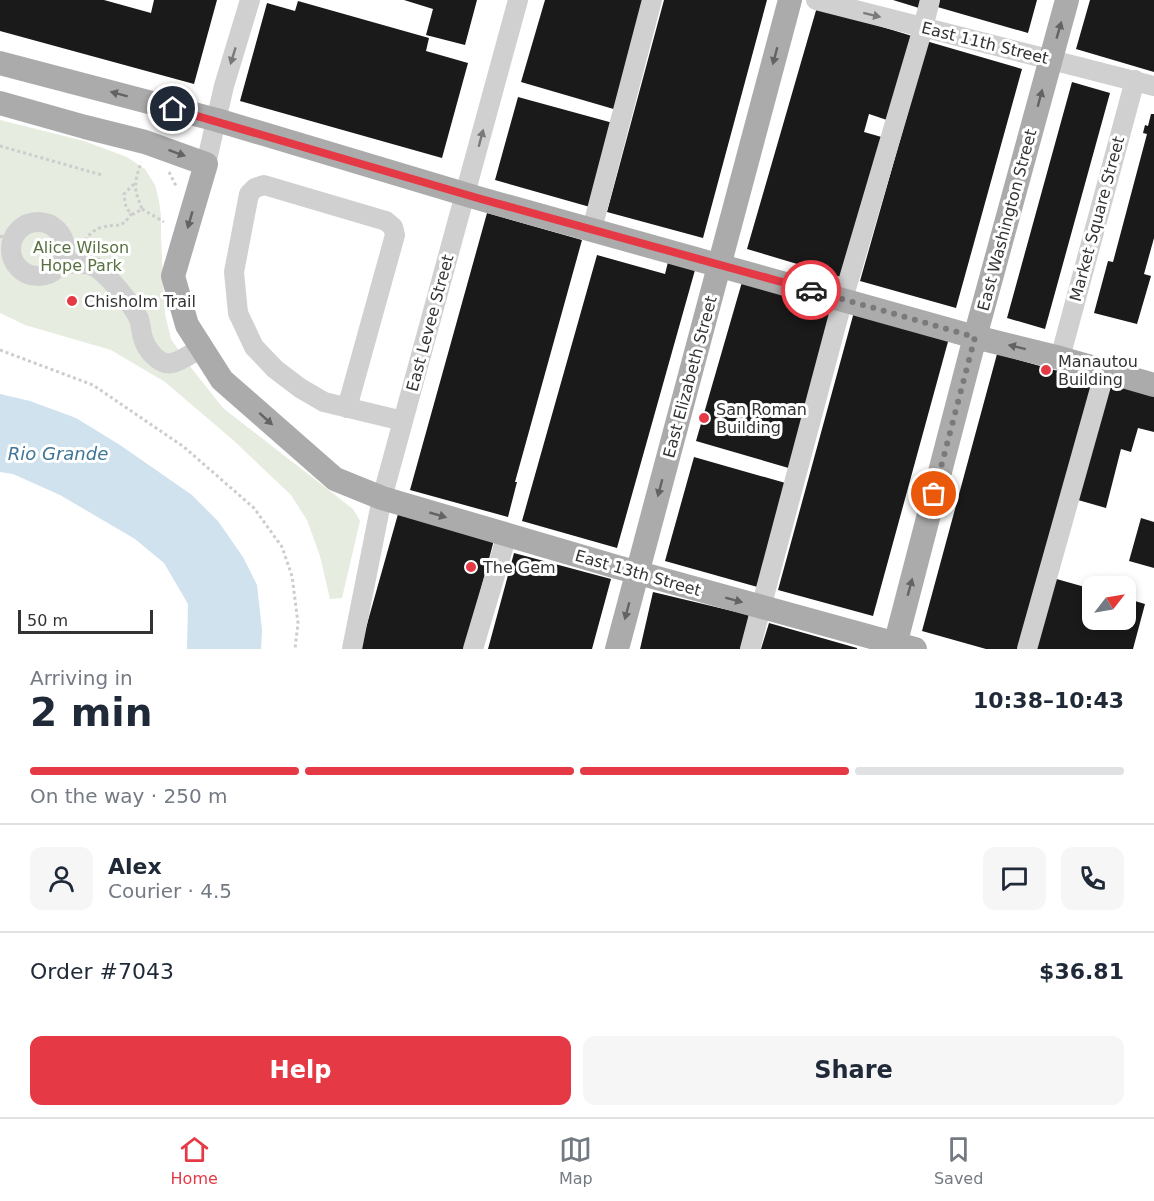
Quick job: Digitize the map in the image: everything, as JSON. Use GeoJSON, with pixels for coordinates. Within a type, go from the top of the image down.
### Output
{"type":"FeatureCollection","features":[{"type":"Feature","properties":{"kind":"main road","name":"East Elizabeth Street"},"geometry":{"type":"LineString","coordinates":[[617,649],[790,0]]}},
{"type":"Feature","properties":{"kind":"main road","name":"East Washington Street"},"geometry":{"type":"LineString","coordinates":[[901,647],[975,337],[1067,0]]}},
{"type":"Feature","properties":{"kind":"main road"},"geometry":{"type":"LineString","coordinates":[[0,63],[217,120],[592,230],[1154,385]]}},
{"type":"Feature","properties":{"kind":"main road"},"geometry":{"type":"LineString","coordinates":[[0,103],[145,142],[206,164]]}},
{"type":"Feature","properties":{"kind":"main road","name":"East 13th Street"},"geometry":{"type":"LineString","coordinates":[[206,164],[173,276],[187,325],[222,380],[335,478],[382,498],[901,647]]}},
{"type":"Feature","properties":{"kind":"street"},"geometry":{"type":"LineString","coordinates":[[206,164],[224,86],[250,0]]}},
{"type":"Feature","properties":{"kind":"street","name":"East Levee Street"},"geometry":{"type":"LineString","coordinates":[[352,649],[382,498],[518,0]]}},
{"type":"Feature","properties":{"kind":"street"},"geometry":{"type":"LineString","coordinates":[[592,230],[652,0]]}},
{"type":"Feature","properties":{"kind":"street","name":"East 11th Street"},"geometry":{"type":"LineString","coordinates":[[816,0],[1154,86]]}},
{"type":"Feature","properties":{"kind":"street"},"geometry":{"type":"LineString","coordinates":[[750,649],[843,299],[930,0]]}},
{"type":"Feature","properties":{"kind":"street","name":"Market Square Street"},"geometry":{"type":"LineString","coordinates":[[1060,358],[1135,80]]}},
{"type":"Feature","properties":{"kind":"street"},"geometry":{"type":"LineString","coordinates":[[347,408],[395,235],[393,227],[386,221],[264,185],[255,188],[249,194],[234,272],[237,313],[254,347],[275,369],[324,402],[347,408],[403,421]]}},
{"type":"Feature","properties":{"kind":"street"},"geometry":{"type":"LineString","coordinates":[[32,223],[50,225],[63,238],[65,256],[55,271],[48,275],[39,277],[31,275],[23,272],[17,266],[6,238],[32,223]]}},
{"type":"Feature","properties":{"kind":"street"},"geometry":{"type":"LineString","coordinates":[[61,264],[82,264],[94,267],[104,274],[130,304],[139,320],[144,340],[155,358],[165,363],[173,363],[202,348]]}},
{"type":"Feature","properties":{"kind":"street"},"geometry":{"type":"LineString","coordinates":[[1027,649],[1105,371]]}},
{"type":"Feature","properties":{"kind":"street"},"geometry":{"type":"LineString","coordinates":[[473,649],[507,535]]}},
{"type":"Feature","properties":{"kind":"path"},"geometry":{"type":"LineString","coordinates":[[0,146],[102,175]]}},
{"type":"Feature","properties":{"kind":"path"},"geometry":{"type":"LineString","coordinates":[[141,162],[134,184],[135,192],[142,209],[164,222]]}},
{"type":"Feature","properties":{"kind":"path"},"geometry":{"type":"LineString","coordinates":[[132,213],[126,207],[124,194],[134,184]]}},
{"type":"Feature","properties":{"kind":"path"},"geometry":{"type":"LineString","coordinates":[[61,264],[80,247],[93,231],[102,227],[120,226],[132,213],[142,209]]}},
{"type":"Feature","properties":{"kind":"path"},"geometry":{"type":"LineString","coordinates":[[0,350],[93,385],[184,447],[254,508],[282,547],[292,576],[298,623],[295,649]]}},
{"type":"Feature","properties":{"kind":"green space","name":"Alice Wilson Hope Park"},"geometry":{"type":"Polygon","coordinates":[[[0,120],[84,141],[127,157],[145,169],[155,185],[159,201],[165,314],[171,339],[223,408],[353,509],[360,521],[342,598],[330,599],[320,556],[307,520],[291,495],[233,440],[165,382],[111,350],[25,325],[0,313],[0,120]]]}},
{"type":"Feature","properties":{"kind":"water","name":"Rio Grande"},"geometry":{"type":"Polygon","coordinates":[[[0,394],[30,401],[76,418],[120,445],[192,495],[218,521],[243,557],[257,585],[262,630],[261,649],[187,649],[188,604],[164,563],[135,539],[60,495],[13,474],[0,472],[0,394]]]}},
{"type":"Feature","properties":{"kind":"building"},"geometry":{"type":"Polygon","coordinates":[[[0,0],[104,0],[151,13],[154,0],[217,0],[194,84],[0,31],[0,0]]]}},
{"type":"Feature","properties":{"kind":"building"},"geometry":{"type":"Polygon","coordinates":[[[404,0],[477,0],[465,45],[426,35],[433,9],[404,0]]]}},
{"type":"Feature","properties":{"kind":"building"},"geometry":{"type":"Polygon","coordinates":[[[545,0],[647,0],[617,110],[521,82],[545,0]]]}},
{"type":"Feature","properties":{"kind":"building"},"geometry":{"type":"Polygon","coordinates":[[[664,0],[767,0],[703,238],[607,212],[664,0]]]}},
{"type":"Feature","properties":{"kind":"building"},"geometry":{"type":"Polygon","coordinates":[[[893,0],[921,0],[919,8],[893,0]]]}},
{"type":"Feature","properties":{"kind":"building"},"geometry":{"type":"Polygon","coordinates":[[[936,0],[1037,0],[1028,33],[934,6],[936,0]]]}},
{"type":"Feature","properties":{"kind":"building"},"geometry":{"type":"Polygon","coordinates":[[[1090,0],[1154,0],[1154,72],[1076,49],[1090,0]]]}},
{"type":"Feature","properties":{"kind":"building"},"geometry":{"type":"Polygon","coordinates":[[[298,1],[429,38],[426,51],[468,63],[442,158],[240,101],[267,3],[295,11],[298,1]]]}},
{"type":"Feature","properties":{"kind":"building"},"geometry":{"type":"Polygon","coordinates":[[[817,7],[912,36],[887,120],[869,114],[864,132],[885,138],[844,278],[747,249],[817,7]]]}},
{"type":"Feature","properties":{"kind":"building"},"geometry":{"type":"Polygon","coordinates":[[[926,41],[1022,69],[956,308],[860,281],[926,41]]]}},
{"type":"Feature","properties":{"kind":"building"},"geometry":{"type":"Polygon","coordinates":[[[1072,82],[1110,93],[1045,329],[1007,318],[1072,82]]]}},
{"type":"Feature","properties":{"kind":"building"},"geometry":{"type":"Polygon","coordinates":[[[518,97],[613,123],[590,207],[495,180],[518,97]]]}},
{"type":"Feature","properties":{"kind":"building"},"geometry":{"type":"Polygon","coordinates":[[[1151,114],[1154,114],[1154,238],[1144,274],[1151,276],[1137,324],[1094,313],[1108,261],[1113,262],[1147,134],[1143,133],[1145,125],[1148,126],[1151,114]]]}},
{"type":"Feature","properties":{"kind":"building"},"geometry":{"type":"Polygon","coordinates":[[[487,213],[582,240],[515,482],[517,482],[508,517],[410,490],[487,213]]]}},
{"type":"Feature","properties":{"kind":"building"},"geometry":{"type":"Polygon","coordinates":[[[597,255],[665,274],[668,262],[695,270],[617,548],[522,521],[597,255]]]}},
{"type":"Feature","properties":{"kind":"building"},"geometry":{"type":"Polygon","coordinates":[[[742,282],[838,310],[792,469],[696,441],[742,282]]]}},
{"type":"Feature","properties":{"kind":"building"},"geometry":{"type":"Polygon","coordinates":[[[854,312],[949,338],[873,616],[778,590],[854,312]]]}},
{"type":"Feature","properties":{"kind":"building"},"geometry":{"type":"Polygon","coordinates":[[[997,354],[1094,381],[1022,649],[986,649],[922,631],[997,354]]]}},
{"type":"Feature","properties":{"kind":"building"},"geometry":{"type":"Polygon","coordinates":[[[1109,381],[1154,393],[1154,432],[1138,428],[1131,452],[1121,449],[1106,508],[1078,500],[1109,381]]]}},
{"type":"Feature","properties":{"kind":"building"},"geometry":{"type":"Polygon","coordinates":[[[694,457],[789,484],[761,588],[665,561],[694,457]]]}},
{"type":"Feature","properties":{"kind":"building"},"geometry":{"type":"Polygon","coordinates":[[[398,514],[494,540],[465,649],[360,649],[398,514]]]}},
{"type":"Feature","properties":{"kind":"building"},"geometry":{"type":"Polygon","coordinates":[[[1141,518],[1154,522],[1154,568],[1129,561],[1141,518]]]}},
{"type":"Feature","properties":{"kind":"building"},"geometry":{"type":"Polygon","coordinates":[[[514,553],[611,579],[592,649],[488,649],[514,553]]]}},
{"type":"Feature","properties":{"kind":"building"},"geometry":{"type":"Polygon","coordinates":[[[1053,578],[1082,586],[1082,630],[1136,630],[1136,601],[1145,604],[1133,649],[1034,649],[1053,578]]]}},
{"type":"Feature","properties":{"kind":"building"},"geometry":{"type":"Polygon","coordinates":[[[653,592],[749,615],[741,649],[640,649],[653,592]]]}},
{"type":"Feature","properties":{"kind":"building"},"geometry":{"type":"Polygon","coordinates":[[[769,623],[857,648],[857,649],[761,649],[769,623]]]}},
{"type":"Feature","properties":{"kind":"way so far"},"geometry":{"type":"LineString","coordinates":[[811,290],[975,337],[934,494]]}},
{"type":"Feature","properties":{"kind":"place","name":"Chisholm Trail"},"geometry":{"type":"Point","coordinates":[72,301]}},
{"type":"Feature","properties":{"kind":"place","name":"Manautou Building"},"geometry":{"type":"Point","coordinates":[1046,370]}},
{"type":"Feature","properties":{"kind":"place","name":"San Roman Building"},"geometry":{"type":"Point","coordinates":[704,418]}},
{"type":"Feature","properties":{"kind":"place","name":"The Gem"},"geometry":{"type":"Point","coordinates":[471,567]}},
{"type":"Feature","properties":{"kind":"route"},"geometry":{"type":"LineString","coordinates":[[173,109],[481,199],[811,290]]}}]}
